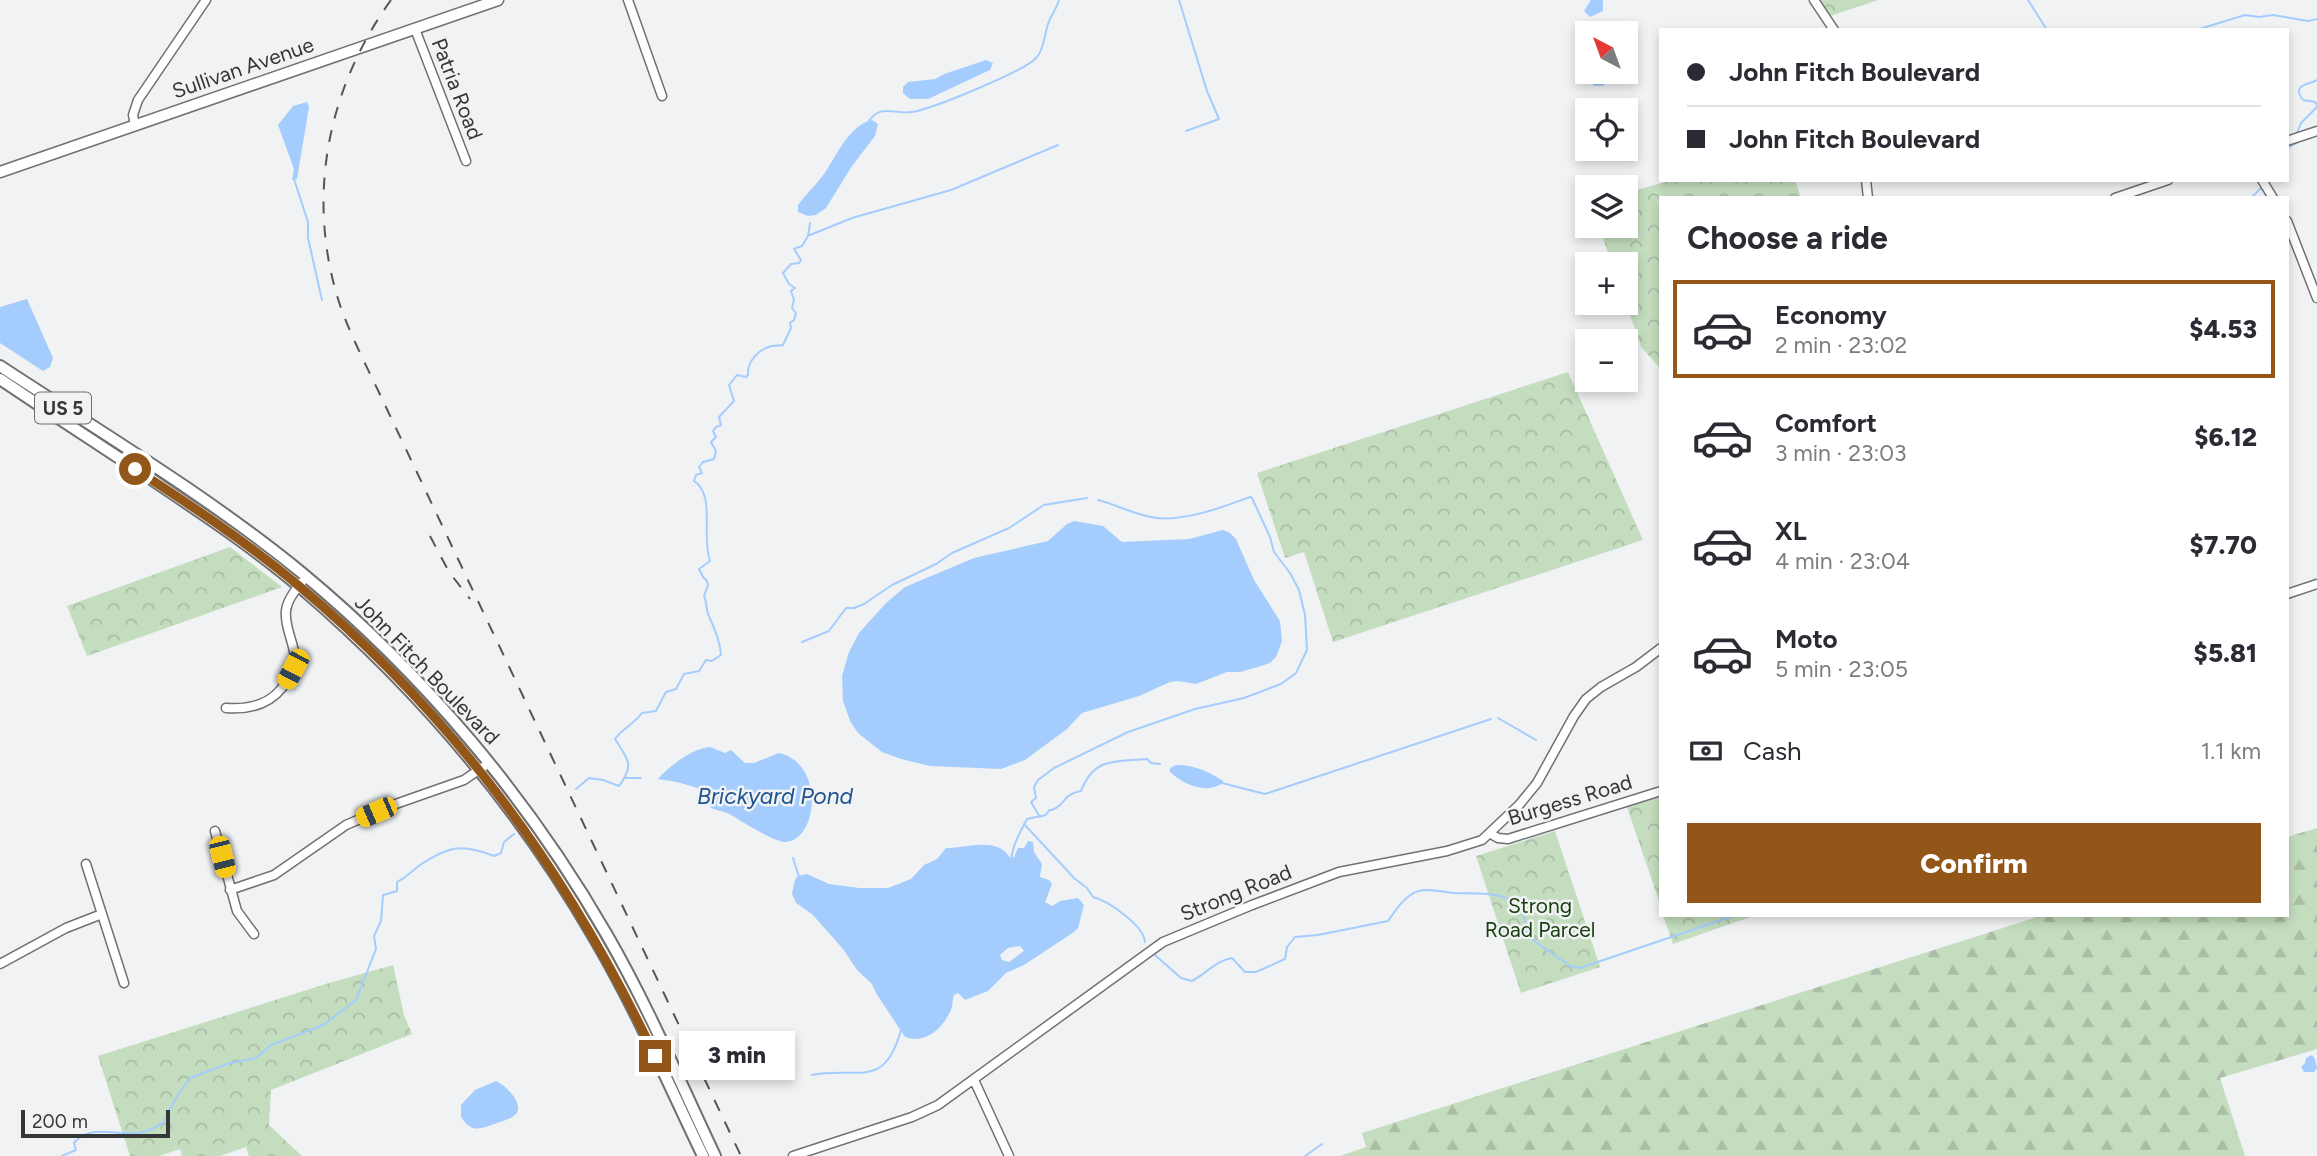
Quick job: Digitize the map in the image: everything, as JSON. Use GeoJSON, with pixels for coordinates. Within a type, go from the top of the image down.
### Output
{"type":"FeatureCollection","features":[{"type":"Feature","properties":{"kind":"highway","name":"John Fitch Boulevard"},"geometry":{"type":"LineString","coordinates":[[0,366],[303,582],[391,663],[440,714],[530,816],[576,896],[637,992],[715,1156]]}},
{"type":"Feature","properties":{"kind":"highway","name":"John Fitch Boulevard"},"geometry":{"type":"LineString","coordinates":[[0,379],[123,454]]}},
{"type":"Feature","properties":{"kind":"highway","name":"John Fitch Boulevard"},"geometry":{"type":"LineString","coordinates":[[576,896],[703,1156]]}},
{"type":"Feature","properties":{"kind":"main road","name":"Sullivan Avenue"},"geometry":{"type":"LineString","coordinates":[[0,172],[498,0]]}},
{"type":"Feature","properties":{"kind":"street"},"geometry":{"type":"LineString","coordinates":[[135,125],[133,115],[138,100],[206,0]]}},
{"type":"Feature","properties":{"kind":"street"},"geometry":{"type":"LineString","coordinates":[[628,0],[662,96]]}},
{"type":"Feature","properties":{"kind":"street"},"geometry":{"type":"LineString","coordinates":[[1814,0],[1833,28]]}},
{"type":"Feature","properties":{"kind":"street","name":"Patria Road"},"geometry":{"type":"LineString","coordinates":[[415,29],[466,161]]}},
{"type":"Feature","properties":{"kind":"street"},"geometry":{"type":"LineString","coordinates":[[2289,140],[2317,131]]}},
{"type":"Feature","properties":{"kind":"street"},"geometry":{"type":"LineString","coordinates":[[2121,196],[2162,182]]}},
{"type":"Feature","properties":{"kind":"street"},"geometry":{"type":"LineString","coordinates":[[2289,226],[2317,299]]}},
{"type":"Feature","properties":{"kind":"street"},"geometry":{"type":"LineString","coordinates":[[226,708],[240,709],[260,704],[281,691],[295,662],[286,611],[303,582]]}},
{"type":"Feature","properties":{"kind":"street"},"geometry":{"type":"LineString","coordinates":[[2289,593],[2317,584]]}},
{"type":"Feature","properties":{"kind":"street","name":"Strong Road"},"geometry":{"type":"LineString","coordinates":[[793,1156],[912,1117],[938,1105],[1163,942],[1339,873],[1469,846],[1491,834],[1537,783],[1586,699],[1659,650]]}},
{"type":"Feature","properties":{"kind":"street"},"geometry":{"type":"LineString","coordinates":[[230,890],[274,875],[346,825],[464,780],[485,766]]}},
{"type":"Feature","properties":{"kind":"street","name":"Burgess Road"},"geometry":{"type":"LineString","coordinates":[[1491,834],[1508,839],[1659,792]]}},
{"type":"Feature","properties":{"kind":"street"},"geometry":{"type":"LineString","coordinates":[[215,831],[237,911],[254,934]]}},
{"type":"Feature","properties":{"kind":"street"},"geometry":{"type":"LineString","coordinates":[[86,864],[124,984]]}},
{"type":"Feature","properties":{"kind":"street"},"geometry":{"type":"LineString","coordinates":[[0,964],[66,928],[102,914]]}},
{"type":"Feature","properties":{"kind":"street"},"geometry":{"type":"LineString","coordinates":[[974,1080],[1009,1156]]}},
{"type":"Feature","properties":{"kind":"green space"},"geometry":{"type":"Polygon","coordinates":[[[1820,0],[1878,0],[1830,16],[1820,0]]]}},
{"type":"Feature","properties":{"kind":"green space"},"geometry":{"type":"Polygon","coordinates":[[[1665,182],[1796,182],[1800,196],[1659,196],[1659,367],[1641,347],[1638,329],[1635,329],[1630,315],[1638,315],[1638,252],[1608,252],[1603,238],[1638,238],[1638,190],[1665,182]]]}},
{"type":"Feature","properties":{"kind":"green space"},"geometry":{"type":"Polygon","coordinates":[[[1568,372],[1643,540],[1333,642],[1304,552],[1285,558],[1257,473],[1568,372]]]}},
{"type":"Feature","properties":{"kind":"green space"},"geometry":{"type":"Polygon","coordinates":[[[230,547],[282,587],[87,656],[67,606],[230,547]]]}},
{"type":"Feature","properties":{"kind":"green space"},"geometry":{"type":"Polygon","coordinates":[[[1659,798],[1659,901],[1627,807],[1659,798]]]}},
{"type":"Feature","properties":{"kind":"green space"},"geometry":{"type":"Polygon","coordinates":[[[2317,828],[2317,1049],[2220,1078],[2245,1156],[1340,1156],[1366,1147],[1362,1133],[2037,917],[2289,917],[2289,836],[2317,828]]]}},
{"type":"Feature","properties":{"kind":"green space","name":"Strong Road Parcel"},"geometry":{"type":"Polygon","coordinates":[[[1555,831],[1600,967],[1521,993],[1476,856],[1555,831]]]}},
{"type":"Feature","properties":{"kind":"green space"},"geometry":{"type":"Polygon","coordinates":[[[1664,917],[1750,917],[1673,944],[1664,917]]]}},
{"type":"Feature","properties":{"kind":"green space"},"geometry":{"type":"Polygon","coordinates":[[[393,965],[404,1015],[412,1034],[271,1090],[269,1125],[302,1156],[249,1156],[246,1147],[220,1156],[182,1156],[180,1149],[159,1156],[130,1156],[98,1056],[393,965]]]}},
{"type":"Feature","properties":{"kind":"water"},"geometry":{"type":"Polygon","coordinates":[[[1591,0],[1603,0],[1603,11],[1590,17],[1584,11],[1591,0]]]}},
{"type":"Feature","properties":{"kind":"water"},"geometry":{"type":"Polygon","coordinates":[[[986,60],[993,63],[990,70],[928,99],[910,99],[903,93],[903,87],[908,82],[935,79],[986,60]]]}},
{"type":"Feature","properties":{"kind":"water"},"geometry":{"type":"Polygon","coordinates":[[[307,102],[309,107],[297,179],[292,180],[294,169],[278,125],[293,106],[307,102]]]}},
{"type":"Feature","properties":{"kind":"water"},"geometry":{"type":"Polygon","coordinates":[[[872,120],[878,124],[875,136],[852,166],[826,208],[816,215],[808,216],[798,212],[798,205],[824,174],[850,135],[856,128],[872,120]]]}},
{"type":"Feature","properties":{"kind":"water"},"geometry":{"type":"Polygon","coordinates":[[[27,299],[53,358],[50,367],[43,371],[0,343],[0,307],[27,299]]]}},
{"type":"Feature","properties":{"kind":"water"},"geometry":{"type":"Polygon","coordinates":[[[1074,521],[1103,526],[1122,542],[1189,539],[1223,530],[1230,533],[1236,539],[1254,580],[1280,621],[1282,641],[1276,657],[1270,663],[1240,672],[1227,672],[1196,684],[1170,682],[1139,696],[1082,713],[1067,729],[1025,760],[1001,769],[930,766],[901,759],[882,752],[858,733],[850,721],[843,701],[842,676],[849,652],[859,633],[886,603],[905,587],[974,558],[1048,541],[1074,521]]]}},
{"type":"Feature","properties":{"kind":"water","name":"Brickyard Pond"},"geometry":{"type":"Polygon","coordinates":[[[710,747],[725,753],[731,750],[745,763],[754,763],[779,753],[794,760],[804,771],[810,786],[810,817],[804,830],[795,839],[778,841],[729,814],[711,808],[701,789],[658,779],[682,758],[710,747]]]}},
{"type":"Feature","properties":{"kind":"water"},"geometry":{"type":"Polygon","coordinates":[[[1176,765],[1201,769],[1223,783],[1209,788],[1188,784],[1170,772],[1170,768],[1176,765]]]}},
{"type":"Feature","properties":{"kind":"water"},"geometry":{"type":"Polygon","coordinates":[[[1028,841],[1033,842],[1034,852],[1042,864],[1040,877],[1052,884],[1045,902],[1052,906],[1060,901],[1078,898],[1084,905],[1078,928],[1024,965],[1006,973],[988,991],[965,1000],[958,993],[954,995],[951,1010],[942,1024],[932,1034],[919,1039],[905,1037],[872,984],[857,970],[843,949],[812,914],[796,903],[792,894],[798,876],[807,874],[829,884],[888,888],[911,879],[924,865],[937,859],[946,848],[990,845],[1005,851],[1010,858],[1014,857],[1018,848],[1024,848],[1028,841]],[[1020,946],[1008,948],[1000,955],[1002,960],[1009,962],[1024,951],[1020,946]]]}},
{"type":"Feature","properties":{"kind":"water"},"geometry":{"type":"Polygon","coordinates":[[[2312,1055],[2317,1068],[2314,1072],[2304,1072],[2301,1067],[2306,1058],[2312,1055]]]}},
{"type":"Feature","properties":{"kind":"water"},"geometry":{"type":"Polygon","coordinates":[[[496,1081],[513,1095],[518,1111],[502,1121],[481,1128],[471,1127],[461,1117],[461,1105],[475,1090],[496,1081]]]}},
{"type":"Feature","properties":{"kind":"waterway"},"geometry":{"type":"LineString","coordinates":[[869,121],[878,112],[906,113],[938,104],[996,81],[1027,65],[1041,51],[1048,24],[1059,0]]}},
{"type":"Feature","properties":{"kind":"waterway"},"geometry":{"type":"LineString","coordinates":[[1179,0],[1207,91],[1219,119],[1186,131]]}},
{"type":"Feature","properties":{"kind":"waterway"},"geometry":{"type":"LineString","coordinates":[[2028,0],[2046,28]]}},
{"type":"Feature","properties":{"kind":"waterway"},"geometry":{"type":"LineString","coordinates":[[2203,28],[2245,15],[2273,15],[2308,21],[2317,19]]}},
{"type":"Feature","properties":{"kind":"waterway"},"geometry":{"type":"LineString","coordinates":[[2317,80],[2302,86],[2299,91],[2303,100],[2315,102],[2317,105]]}},
{"type":"Feature","properties":{"kind":"waterway"},"geometry":{"type":"LineString","coordinates":[[2297,133],[2301,123],[2317,107]]}},
{"type":"Feature","properties":{"kind":"waterway"},"geometry":{"type":"LineString","coordinates":[[2289,147],[2298,142]]}},
{"type":"Feature","properties":{"kind":"waterway"},"geometry":{"type":"LineString","coordinates":[[810,235],[852,218],[951,190],[1058,145]]}},
{"type":"Feature","properties":{"kind":"waterway"},"geometry":{"type":"LineString","coordinates":[[294,179],[308,222],[308,238],[322,300]]}},
{"type":"Feature","properties":{"kind":"waterway"},"geometry":{"type":"LineString","coordinates":[[2253,196],[2262,187]]}},
{"type":"Feature","properties":{"kind":"waterway"},"geometry":{"type":"LineString","coordinates":[[576,789],[589,778],[619,786],[627,772],[628,762],[615,739],[642,713],[656,711],[666,692],[676,689],[684,674],[699,671],[706,660],[712,661],[721,655],[704,596],[707,581],[699,569],[710,561],[705,496],[694,481],[696,475],[702,473],[699,467],[703,462],[714,459],[716,451],[711,442],[716,437],[713,431],[721,425],[719,417],[734,401],[729,385],[737,375],[748,375],[752,360],[758,353],[772,346],[783,345],[791,328],[790,323],[796,313],[792,308],[794,300],[791,291],[795,288],[789,284],[783,273],[791,264],[801,260],[794,249],[802,246],[808,236],[810,223]]}},
{"type":"Feature","properties":{"kind":"waterway"},"geometry":{"type":"LineString","coordinates":[[802,642],[829,631],[846,608],[864,604],[892,585],[936,564],[952,553],[1009,528],[1044,505],[1087,498]]}},
{"type":"Feature","properties":{"kind":"waterway"},"geometry":{"type":"LineString","coordinates":[[1040,817],[1031,802],[1036,798],[1034,787],[1038,780],[1054,768],[1128,732],[1195,709],[1244,698],[1281,684],[1296,673],[1307,650],[1305,615],[1299,590],[1274,552],[1252,498],[1204,512],[1168,518],[1142,515],[1098,500]]}},
{"type":"Feature","properties":{"kind":"waterway"},"geometry":{"type":"LineString","coordinates":[[1498,718],[1536,740]]}},
{"type":"Feature","properties":{"kind":"waterway"},"geometry":{"type":"LineString","coordinates":[[1222,783],[1265,794],[1491,719]]}},
{"type":"Feature","properties":{"kind":"waterway"},"geometry":{"type":"LineString","coordinates":[[1011,859],[1027,819],[1046,815],[1071,794],[1081,791],[1086,780],[1099,767],[1115,761],[1147,759],[1151,763],[1160,764]]}},
{"type":"Feature","properties":{"kind":"waterway"},"geometry":{"type":"LineString","coordinates":[[625,778],[641,778]]}},
{"type":"Feature","properties":{"kind":"waterway"},"geometry":{"type":"LineString","coordinates":[[1024,824],[1093,897],[1116,909],[1132,922],[1145,942]]}},
{"type":"Feature","properties":{"kind":"waterway"},"geometry":{"type":"LineString","coordinates":[[62,1156],[76,1150],[74,1143],[89,1133],[134,1133],[163,1123],[190,1078],[227,1064],[256,1058],[271,1045],[323,1025],[356,1000],[376,949],[374,936],[381,921],[383,895],[397,891],[397,882],[439,854],[464,848],[494,856],[501,853],[504,842],[514,834]]}},
{"type":"Feature","properties":{"kind":"waterway"},"geometry":{"type":"LineString","coordinates":[[793,858],[799,877]]}},
{"type":"Feature","properties":{"kind":"waterway"},"geometry":{"type":"LineString","coordinates":[[1155,955],[1181,978],[1192,981],[1216,964],[1232,958],[1245,972],[1256,972],[1285,959],[1287,947],[1295,937],[1388,921],[1405,899],[1423,890],[1491,894],[1512,901],[1525,920],[1526,935],[1570,966],[1580,968],[1730,917]]}},
{"type":"Feature","properties":{"kind":"waterway"},"geometry":{"type":"LineString","coordinates":[[812,1075],[877,1069],[886,1062],[901,1030]]}},
{"type":"Feature","properties":{"kind":"waterway"},"geometry":{"type":"LineString","coordinates":[[1305,1156],[1322,1144]]}},
{"type":"Feature","properties":{"kind":"railway"},"geometry":{"type":"LineString","coordinates":[[391,0],[351,71],[337,109],[328,148],[324,228],[330,268],[341,308],[741,1156]]}},
{"type":"Feature","properties":{"kind":"railway"},"geometry":{"type":"LineString","coordinates":[[430,536],[449,572],[470,599]]}},
{"type":"Feature","properties":{"kind":"route"},"geometry":{"type":"LineString","coordinates":[[135,469],[214,521],[299,586],[390,669],[436,718],[516,817],[561,882],[625,994],[655,1056]]}}]}
